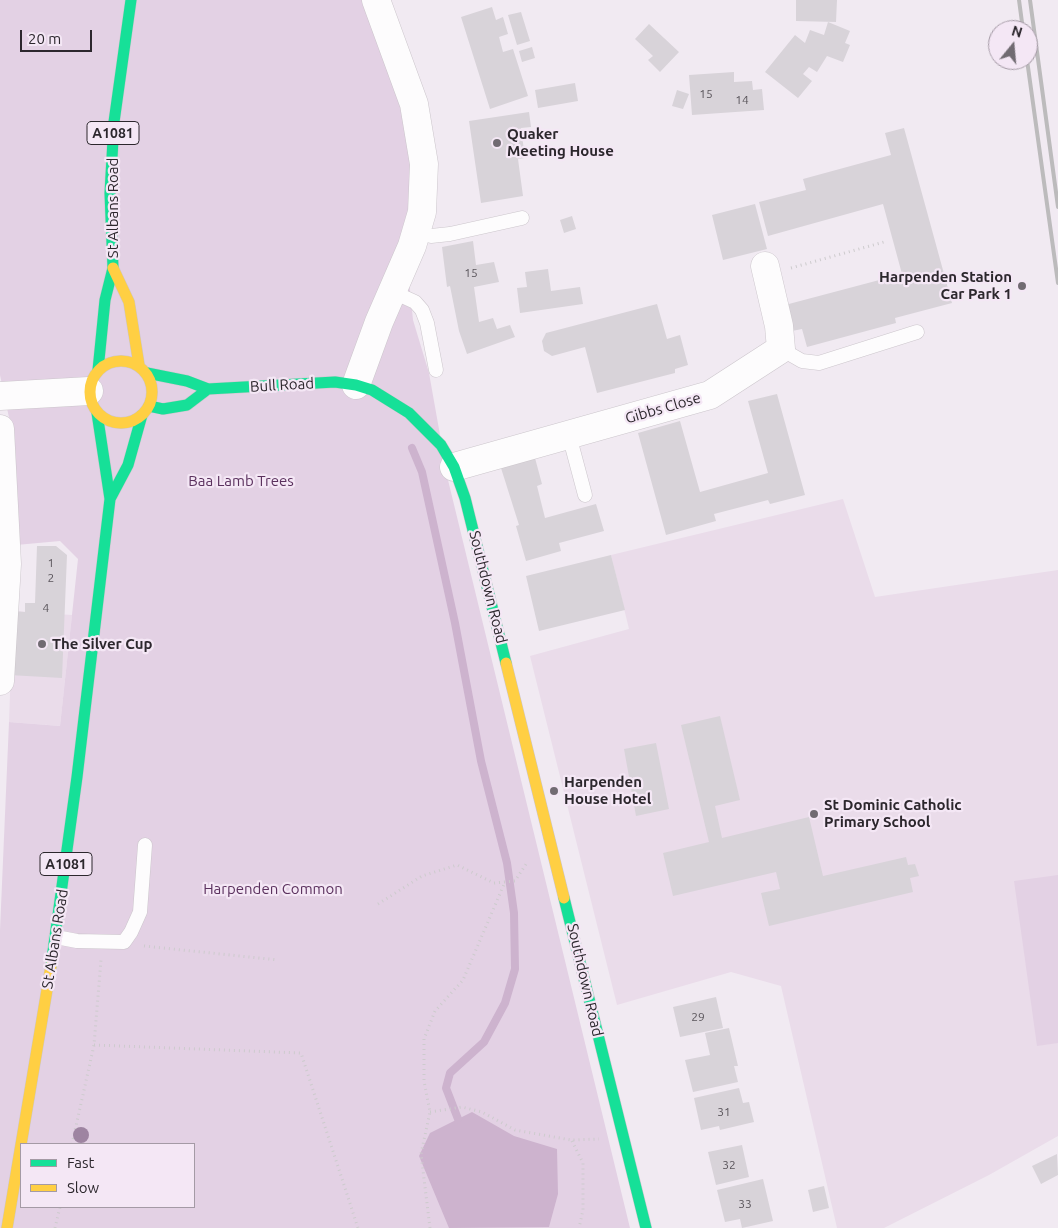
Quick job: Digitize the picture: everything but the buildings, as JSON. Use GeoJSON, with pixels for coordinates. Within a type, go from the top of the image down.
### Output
{"type":"FeatureCollection","features":[{"type":"Feature","properties":{"kind":"main road","name":"St Albans Road"},"geometry":{"type":"LineString","coordinates":[[21,1143],[56,937],[110,499],[95,392],[105,300],[113,268],[110,192],[114,122],[131,0]]}},
{"type":"Feature","properties":{"kind":"main road","name":"St Albans Road"},"geometry":{"type":"LineString","coordinates":[[110,499],[128,465],[145,411],[153,395],[152,383],[143,369],[129,302],[113,268]]}},
{"type":"Feature","properties":{"kind":"main road"},"geometry":{"type":"LineString","coordinates":[[143,369],[119,361],[106,364],[95,392],[107,421],[120,424],[131,422],[145,411],[188,405],[208,389]]}},
{"type":"Feature","properties":{"kind":"main road","name":"Bull Road"},"geometry":{"type":"LineString","coordinates":[[143,369],[208,389],[335,382],[356,385]]}},
{"type":"Feature","properties":{"kind":"main road","name":"Southdown Road"},"geometry":{"type":"LineString","coordinates":[[356,385],[372,390],[409,412],[441,445],[454,467],[465,498],[646,1228]]}},
{"type":"Feature","properties":{"kind":"main road","name":"St Albans Road"},"geometry":{"type":"LineString","coordinates":[[7,1228],[20,1151]]}},
{"type":"Feature","properties":{"kind":"street"},"geometry":{"type":"LineString","coordinates":[[356,385],[372,339],[416,233],[422,212],[424,164],[414,104],[376,0]]}},
{"type":"Feature","properties":{"kind":"street"},"geometry":{"type":"LineString","coordinates":[[766,270],[779,326],[781,349]]}},
{"type":"Feature","properties":{"kind":"street","name":"Gibbs Close"},"geometry":{"type":"LineString","coordinates":[[454,467],[710,395],[781,349]]}},
{"type":"Feature","properties":{"kind":"street"},"geometry":{"type":"LineString","coordinates":[[0,396],[95,392]]}},
{"type":"Feature","properties":{"kind":"street"},"geometry":{"type":"LineString","coordinates":[[0,429],[7,564],[0,681]]}},
{"type":"Feature","properties":{"kind":"lane"},"geometry":{"type":"LineString","coordinates":[[416,233],[431,236],[450,234],[522,218]]}},
{"type":"Feature","properties":{"kind":"lane"},"geometry":{"type":"LineString","coordinates":[[393,292],[414,302],[422,310],[427,323],[436,370]]}},
{"type":"Feature","properties":{"kind":"lane"},"geometry":{"type":"LineString","coordinates":[[781,349],[802,361],[819,363],[917,332]]}},
{"type":"Feature","properties":{"kind":"lane"},"geometry":{"type":"LineString","coordinates":[[569,435],[584,495]]}},
{"type":"Feature","properties":{"kind":"lane"},"geometry":{"type":"LineString","coordinates":[[56,937],[76,941],[124,942],[140,912],[144,845]]}},
{"type":"Feature","properties":{"kind":"path"},"geometry":{"type":"LineString","coordinates":[[766,270],[884,242]]}},
{"type":"Feature","properties":{"kind":"path"},"geometry":{"type":"LineString","coordinates":[[378,904],[422,876],[457,865],[494,884],[515,881]]}},
{"type":"Feature","properties":{"kind":"path"},"geometry":{"type":"LineString","coordinates":[[430,1228],[421,1154],[430,1112],[424,1081],[424,1039],[435,1011],[463,980],[505,882]]}},
{"type":"Feature","properties":{"kind":"path"},"geometry":{"type":"LineString","coordinates":[[72,1143],[94,1045],[101,965],[98,942]]}},
{"type":"Feature","properties":{"kind":"path"},"geometry":{"type":"LineString","coordinates":[[124,942],[278,960]]}},
{"type":"Feature","properties":{"kind":"path"},"geometry":{"type":"LineString","coordinates":[[94,1045],[301,1054],[358,1228]]}},
{"type":"Feature","properties":{"kind":"path"},"geometry":{"type":"LineString","coordinates":[[430,1112],[462,1107],[482,1112],[515,1130],[571,1140],[582,1141],[622,1137]]}},
{"type":"Feature","properties":{"kind":"path"},"geometry":{"type":"LineString","coordinates":[[571,1140],[583,1163],[583,1210],[579,1228]]}},
{"type":"Feature","properties":{"kind":"path"},"geometry":{"type":"LineString","coordinates":[[55,1228],[60,1208]]}},
{"type":"Feature","properties":{"kind":"shaded area","name":"St Dominic Catholic Primary School"},"geometry":{"type":"Polygon","coordinates":[[[843,499],[875,597],[1058,570],[1058,1136],[989,1175],[884,1228],[837,1228],[781,986],[731,972],[617,1005],[530,656],[629,629],[611,555],[843,499]]]}},
{"type":"Feature","properties":{"kind":"shaded area"},"geometry":{"type":"Polygon","coordinates":[[[13,611],[72,615],[60,726],[9,722],[13,611]]]}},
{"type":"Feature","properties":{"kind":"shaded area"},"geometry":{"type":"Polygon","coordinates":[[[472,1112],[514,1136],[557,1149],[558,1194],[549,1227],[449,1228],[419,1156],[430,1133],[472,1112]]]}},
{"type":"Feature","properties":{"kind":"green space","name":"Harpenden Common"},"geometry":{"type":"Polygon","coordinates":[[[0,0],[367,0],[407,111],[416,161],[409,280],[413,320],[429,373],[448,480],[630,1228],[0,1228],[0,930],[9,722],[60,726],[78,559],[60,541],[16,545],[15,446],[0,375],[0,0]]]}},
{"type":"Feature","properties":{"kind":"green space"},"geometry":{"type":"Polygon","coordinates":[[[1058,875],[1058,1043],[1037,1046],[1014,881],[1058,875]]]}},
{"type":"Feature","properties":{"kind":"waterway"},"geometry":{"type":"LineString","coordinates":[[412,448],[422,472],[455,623],[481,761],[507,863],[514,913],[515,969],[505,1003],[484,1042],[450,1073],[446,1088],[458,1119]]}},
{"type":"Feature","properties":{"kind":"railway"},"geometry":{"type":"LineString","coordinates":[[1019,0],[1022,20]]}},
{"type":"Feature","properties":{"kind":"railway"},"geometry":{"type":"LineString","coordinates":[[1030,0],[1058,207]]}},
{"type":"Feature","properties":{"kind":"railway"},"geometry":{"type":"LineString","coordinates":[[1028,70],[1058,283]]}},
{"type":"Feature","properties":{"kind":"traffic: fast"},"geometry":{"type":"LineString","coordinates":[[98,370],[105,300],[113,268],[110,193],[114,122],[131,0]]}},
{"type":"Feature","properties":{"kind":"traffic: fast"},"geometry":{"type":"LineString","coordinates":[[147,373],[187,381],[208,389],[335,382],[356,385],[372,390],[409,413],[441,445],[454,467],[465,498],[506,663]]}},
{"type":"Feature","properties":{"kind":"traffic: fast"},"geometry":{"type":"LineString","coordinates":[[149,406],[163,409],[187,405],[208,389]]}},
{"type":"Feature","properties":{"kind":"traffic: fast"},"geometry":{"type":"LineString","coordinates":[[51,966],[77,777],[110,499],[97,413]]}},
{"type":"Feature","properties":{"kind":"traffic: fast"},"geometry":{"type":"LineString","coordinates":[[110,499],[128,465],[142,415]]}},
{"type":"Feature","properties":{"kind":"traffic: fast"},"geometry":{"type":"LineString","coordinates":[[564,898],[646,1228]]}},
{"type":"Feature","properties":{"kind":"traffic: slow"},"geometry":{"type":"LineString","coordinates":[[113,268],[129,302],[139,365]]}},
{"type":"Feature","properties":{"kind":"traffic: slow"},"geometry":{"type":"LineString","coordinates":[[115,361],[127,361],[143,370],[150,380],[152,392],[150,404],[143,414],[127,423],[115,423],[104,418],[95,409],[90,398],[90,386],[95,375],[104,366],[115,361]]}},
{"type":"Feature","properties":{"kind":"traffic: slow"},"geometry":{"type":"LineString","coordinates":[[506,663],[564,898]]}},
{"type":"Feature","properties":{"kind":"traffic: slow"},"geometry":{"type":"LineString","coordinates":[[21,1143],[51,966]]}},
{"type":"Feature","properties":{"kind":"traffic: slow"},"geometry":{"type":"LineString","coordinates":[[7,1228],[20,1151]]}},
{"type":"Feature","properties":{"kind":"place","name":"Quaker Meeting House"},"geometry":{"type":"Point","coordinates":[497,143]}},
{"type":"Feature","properties":{"kind":"place","name":"Harpenden Station Car Park 1"},"geometry":{"type":"Point","coordinates":[1022,286]}},
{"type":"Feature","properties":{"kind":"place","name":"The Silver Cup"},"geometry":{"type":"Point","coordinates":[42,644]}},
{"type":"Feature","properties":{"kind":"place","name":"Harpenden House Hotel"},"geometry":{"type":"Point","coordinates":[554,791]}},
{"type":"Feature","properties":{"kind":"place","name":"St Dominic Catholic Primary School"},"geometry":{"type":"Point","coordinates":[814,814]}},
{"type":"Feature","properties":{"kind":"park label","name":"Baa Lamb Trees"},"geometry":{"type":"Point","coordinates":[241,481]}}]}
